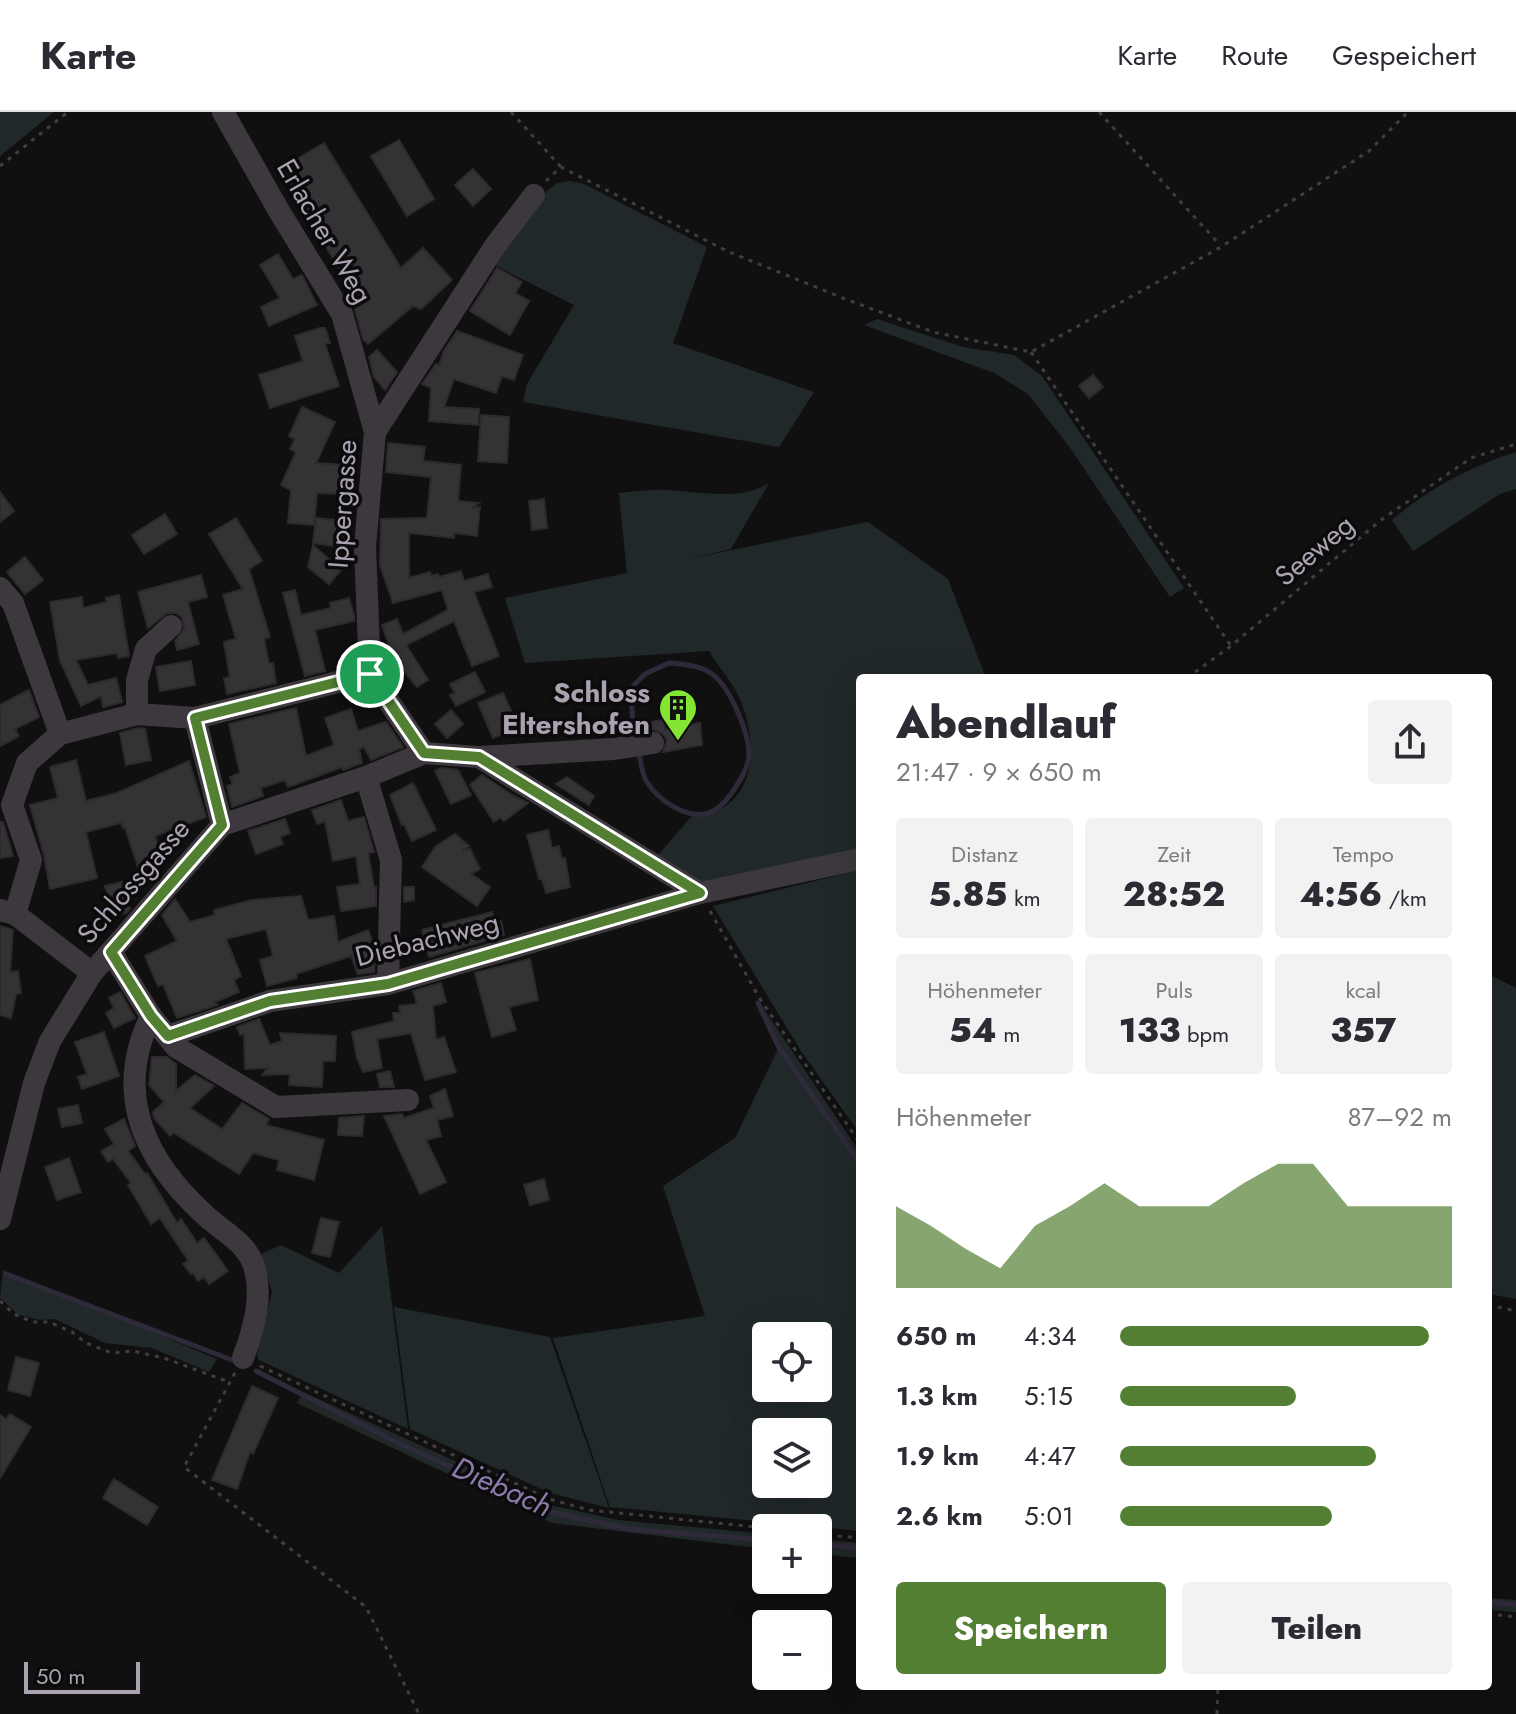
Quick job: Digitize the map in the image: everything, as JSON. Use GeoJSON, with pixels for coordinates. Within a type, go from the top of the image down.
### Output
{"type":"FeatureCollection","features":[{"type":"Feature","properties":{"kind":"street","name":"Erlacher Weg"},"geometry":{"type":"LineString","coordinates":[[223,112],[342,314],[375,432]]}},
{"type":"Feature","properties":{"kind":"street","name":"Ippergasse"},"geometry":{"type":"LineString","coordinates":[[370,674],[365,547],[375,432],[495,246],[534,195]]}},
{"type":"Feature","properties":{"kind":"street"},"geometry":{"type":"LineString","coordinates":[[0,588],[13,603],[60,734]]}},
{"type":"Feature","properties":{"kind":"street"},"geometry":{"type":"LineString","coordinates":[[137,714],[137,680],[146,649],[171,626]]}},
{"type":"Feature","properties":{"kind":"street"},"geometry":{"type":"LineString","coordinates":[[92,973],[8,912],[31,860],[12,805],[27,763],[60,734],[137,714],[195,718],[370,674],[424,753]]}},
{"type":"Feature","properties":{"kind":"street"},"geometry":{"type":"LineString","coordinates":[[195,718],[222,825]]}},
{"type":"Feature","properties":{"kind":"street"},"geometry":{"type":"LineString","coordinates":[[479,757],[648,744]]}},
{"type":"Feature","properties":{"kind":"street","name":"Schlossgasse"},"geometry":{"type":"LineString","coordinates":[[0,1219],[34,1083],[50,1041],[92,973],[222,825],[366,777],[424,753],[479,757],[700,893]]}},
{"type":"Feature","properties":{"kind":"street"},"geometry":{"type":"LineString","coordinates":[[366,777],[391,860],[388,984]]}},
{"type":"Feature","properties":{"kind":"street"},"geometry":{"type":"LineString","coordinates":[[700,893],[856,860]]}},
{"type":"Feature","properties":{"kind":"street","name":"Diebachweg"},"geometry":{"type":"LineString","coordinates":[[168,1036],[270,1001],[388,984],[700,893]]}},
{"type":"Feature","properties":{"kind":"street"},"geometry":{"type":"LineString","coordinates":[[111,952],[151,1016],[176,1047],[276,1107],[408,1100]]}},
{"type":"Feature","properties":{"kind":"street"},"geometry":{"type":"LineString","coordinates":[[151,1016],[139,1040],[133,1071],[135,1101],[158,1165],[193,1204],[232,1236],[253,1262],[258,1301],[243,1358]]}},
{"type":"Feature","properties":{"kind":"path"},"geometry":{"type":"LineString","coordinates":[[0,166],[68,112]]}},
{"type":"Feature","properties":{"kind":"path"},"geometry":{"type":"LineString","coordinates":[[511,112],[561,167],[729,252],[933,332],[1031,352],[1221,247],[1369,151],[1408,112]]}},
{"type":"Feature","properties":{"kind":"path"},"geometry":{"type":"LineString","coordinates":[[1099,112],[1221,247]]}},
{"type":"Feature","properties":{"kind":"path"},"geometry":{"type":"LineString","coordinates":[[534,195],[561,167]]}},
{"type":"Feature","properties":{"kind":"path"},"geometry":{"type":"LineString","coordinates":[[1031,352],[1231,646]]}},
{"type":"Feature","properties":{"kind":"path","name":"Seeweg"},"geometry":{"type":"LineString","coordinates":[[1192,674],[1231,646],[1381,520],[1471,458],[1516,444]]}},
{"type":"Feature","properties":{"kind":"path"},"geometry":{"type":"LineString","coordinates":[[700,893],[760,999],[856,1137]]}},
{"type":"Feature","properties":{"kind":"path"},"geometry":{"type":"LineString","coordinates":[[0,1301],[14,1314],[33,1322],[49,1322],[72,1332],[86,1343],[112,1353],[133,1351],[164,1358],[229,1383]]}},
{"type":"Feature","properties":{"kind":"path"},"geometry":{"type":"LineString","coordinates":[[1492,1306],[1516,1311]]}},
{"type":"Feature","properties":{"kind":"path"},"geometry":{"type":"LineString","coordinates":[[419,1714],[366,1607],[184,1467],[243,1358],[549,1499],[589,1510],[752,1527]]}},
{"type":"Feature","properties":{"kind":"path"},"geometry":{"type":"LineString","coordinates":[[832,1535],[856,1538]]}},
{"type":"Feature","properties":{"kind":"path"},"geometry":{"type":"LineString","coordinates":[[1492,1614],[1516,1617]]}},
{"type":"Feature","properties":{"kind":"path"},"geometry":{"type":"LineString","coordinates":[[1217,1714],[1218,1690]]}},
{"type":"Feature","properties":{"kind":"shaded area"},"geometry":{"type":"Polygon","coordinates":[[[0,112],[54,112],[0,156],[0,112]]]}},
{"type":"Feature","properties":{"kind":"shaded area"},"geometry":{"type":"Polygon","coordinates":[[[570,181],[584,184],[707,247],[673,343],[814,392],[779,447],[523,402],[527,384],[574,305],[496,266],[497,249],[547,191],[557,183],[570,181]]]}},
{"type":"Feature","properties":{"kind":"shaded area"},"geometry":{"type":"Polygon","coordinates":[[[877,319],[963,347],[1014,355],[1042,376],[1184,588],[1170,597],[1071,449],[1028,394],[994,373],[864,325],[877,319]]]}},
{"type":"Feature","properties":{"kind":"shaded area"},"geometry":{"type":"Polygon","coordinates":[[[1516,452],[1516,489],[1500,494],[1413,551],[1392,520],[1420,498],[1451,480],[1516,452]]]}},
{"type":"Feature","properties":{"kind":"shaded area"},"geometry":{"type":"Polygon","coordinates":[[[769,483],[731,549],[688,559],[868,522],[948,579],[984,674],[856,674],[856,860],[700,893],[651,863],[691,817],[712,813],[728,804],[740,792],[747,777],[750,760],[748,723],[731,683],[709,651],[525,663],[505,598],[627,573],[619,493],[657,490],[731,494],[757,489],[769,483]]]}},
{"type":"Feature","properties":{"kind":"shaded area"},"geometry":{"type":"Polygon","coordinates":[[[856,871],[856,1128],[801,1051],[713,906],[856,871]]]}},
{"type":"Feature","properties":{"kind":"shaded area"},"geometry":{"type":"Polygon","coordinates":[[[1492,976],[1516,988],[1516,1299],[1492,1295],[1492,976]]]}},
{"type":"Feature","properties":{"kind":"shaded area"},"geometry":{"type":"Polygon","coordinates":[[[758,1000],[856,1147],[856,1531],[832,1528],[832,1514],[752,1514],[752,1521],[610,1507],[553,1338],[705,1316],[663,1186],[735,1138],[778,1049],[758,1000]]]}},
{"type":"Feature","properties":{"kind":"shaded area"},"geometry":{"type":"Polygon","coordinates":[[[382,1226],[408,1429],[259,1360],[257,1355],[272,1292],[261,1254],[281,1245],[339,1273],[382,1226]]]}},
{"type":"Feature","properties":{"kind":"shaded area"},"geometry":{"type":"Polygon","coordinates":[[[3,1270],[217,1359],[209,1372],[152,1348],[105,1343],[55,1319],[40,1320],[19,1315],[0,1298],[3,1270]]]}},
{"type":"Feature","properties":{"kind":"shaded area"},"geometry":{"type":"Polygon","coordinates":[[[394,1307],[550,1337],[609,1508],[550,1493],[410,1429],[394,1307]]]}},
{"type":"Feature","properties":{"kind":"shaded area"},"geometry":{"type":"Polygon","coordinates":[[[303,1392],[554,1506],[618,1520],[752,1533],[752,1547],[552,1523],[297,1403],[303,1392]]]}},
{"type":"Feature","properties":{"kind":"shaded area"},"geometry":{"type":"Polygon","coordinates":[[[832,1540],[856,1543],[856,1558],[832,1555],[832,1540]]]}},
{"type":"Feature","properties":{"kind":"shaded area"},"geometry":{"type":"Polygon","coordinates":[[[1492,1598],[1516,1600],[1516,1612],[1492,1610],[1492,1598]]]}},
{"type":"Feature","properties":{"kind":"building"},"geometry":{"type":"Polygon","coordinates":[[[399,140],[434,199],[407,216],[371,156],[399,140]]]}},
{"type":"Feature","properties":{"kind":"building"},"geometry":{"type":"Polygon","coordinates":[[[324,143],[401,268],[423,248],[452,280],[421,309],[413,306],[368,344],[363,339],[355,309],[363,302],[346,273],[343,275],[280,169],[324,143]]]}},
{"type":"Feature","properties":{"kind":"building"},"geometry":{"type":"Polygon","coordinates":[[[473,169],[491,189],[473,206],[455,185],[473,169]]]}},
{"type":"Feature","properties":{"kind":"building"},"geometry":{"type":"Polygon","coordinates":[[[278,254],[293,279],[302,275],[317,305],[269,326],[261,307],[280,298],[260,265],[278,254]]]}},
{"type":"Feature","properties":{"kind":"building"},"geometry":{"type":"Polygon","coordinates":[[[497,268],[522,282],[515,293],[529,301],[510,335],[470,311],[497,268]]]}},
{"type":"Feature","properties":{"kind":"building"},"geometry":{"type":"Polygon","coordinates":[[[325,328],[330,343],[325,344],[339,386],[270,408],[259,375],[303,361],[295,336],[325,328]]]}},
{"type":"Feature","properties":{"kind":"building"},"geometry":{"type":"Polygon","coordinates":[[[457,331],[523,355],[514,380],[502,376],[496,393],[454,379],[444,407],[479,409],[478,425],[429,421],[431,388],[422,384],[436,364],[439,365],[457,331]]]}},
{"type":"Feature","properties":{"kind":"building"},"geometry":{"type":"Polygon","coordinates":[[[377,350],[397,372],[385,390],[374,377],[369,357],[377,350]]]}},
{"type":"Feature","properties":{"kind":"building"},"geometry":{"type":"Polygon","coordinates":[[[1093,375],[1103,387],[1089,398],[1079,386],[1093,375]]]}},
{"type":"Feature","properties":{"kind":"building"},"geometry":{"type":"Polygon","coordinates":[[[302,407],[335,422],[316,463],[356,466],[354,488],[342,488],[342,494],[317,493],[314,525],[288,523],[291,490],[281,485],[296,452],[290,449],[295,439],[289,436],[302,407]]]}},
{"type":"Feature","properties":{"kind":"building"},"geometry":{"type":"Polygon","coordinates":[[[481,415],[509,417],[507,463],[478,461],[481,415]]]}},
{"type":"Feature","properties":{"kind":"building"},"geometry":{"type":"Polygon","coordinates":[[[388,443],[425,447],[423,461],[461,465],[458,501],[479,503],[471,508],[480,507],[477,536],[454,533],[454,538],[409,533],[409,578],[430,572],[431,576],[438,574],[439,577],[461,571],[464,581],[488,574],[492,587],[474,592],[499,656],[472,666],[454,621],[406,645],[428,680],[417,687],[395,661],[382,625],[397,619],[403,634],[448,610],[442,590],[393,603],[380,565],[381,519],[427,518],[431,477],[386,472],[388,443]]]}},
{"type":"Feature","properties":{"kind":"building"},"geometry":{"type":"Polygon","coordinates":[[[0,492],[14,511],[0,522],[0,492]]]}},
{"type":"Feature","properties":{"kind":"building"},"geometry":{"type":"Polygon","coordinates":[[[544,499],[547,528],[532,530],[529,501],[544,499]]]}},
{"type":"Feature","properties":{"kind":"building"},"geometry":{"type":"Polygon","coordinates":[[[165,514],[177,534],[144,554],[132,535],[165,514]]]}},
{"type":"Feature","properties":{"kind":"building"},"geometry":{"type":"Polygon","coordinates":[[[236,518],[262,561],[249,569],[270,637],[264,639],[276,683],[227,694],[224,678],[230,677],[224,642],[236,639],[223,595],[243,589],[209,534],[236,518]]]}},
{"type":"Feature","properties":{"kind":"building"},"geometry":{"type":"Polygon","coordinates":[[[316,518],[345,521],[342,547],[313,543],[316,518]]]}},
{"type":"Feature","properties":{"kind":"building"},"geometry":{"type":"Polygon","coordinates":[[[313,545],[341,570],[329,584],[308,567],[313,545]]]}},
{"type":"Feature","properties":{"kind":"building"},"geometry":{"type":"Polygon","coordinates":[[[25,557],[43,580],[25,594],[7,572],[25,557]]]}},
{"type":"Feature","properties":{"kind":"building"},"geometry":{"type":"Polygon","coordinates":[[[201,575],[207,597],[188,602],[199,644],[177,650],[175,641],[184,629],[182,617],[167,613],[148,628],[138,592],[201,575]]]}},
{"type":"Feature","properties":{"kind":"building"},"geometry":{"type":"Polygon","coordinates":[[[295,590],[301,615],[331,608],[330,603],[349,598],[354,616],[354,621],[315,630],[325,671],[305,676],[283,593],[295,590]]]}},
{"type":"Feature","properties":{"kind":"building"},"geometry":{"type":"Polygon","coordinates":[[[119,595],[129,656],[118,658],[117,653],[76,660],[88,685],[116,678],[122,702],[103,707],[101,696],[81,706],[60,661],[50,602],[82,597],[83,608],[107,602],[106,598],[119,595]]]}},
{"type":"Feature","properties":{"kind":"building"},"geometry":{"type":"Polygon","coordinates":[[[191,661],[195,685],[160,691],[156,667],[191,661]]]}},
{"type":"Feature","properties":{"kind":"building"},"geometry":{"type":"Polygon","coordinates":[[[475,672],[485,692],[456,706],[450,695],[455,693],[450,684],[475,672]]]}},
{"type":"Feature","properties":{"kind":"building"},"geometry":{"type":"Polygon","coordinates":[[[29,690],[39,717],[15,729],[19,736],[0,746],[0,705],[29,690]]]}},
{"type":"Feature","properties":{"kind":"building"},"geometry":{"type":"Polygon","coordinates":[[[503,693],[513,715],[524,710],[529,722],[493,738],[478,703],[503,693]]]}},
{"type":"Feature","properties":{"kind":"building"},"geometry":{"type":"Polygon","coordinates":[[[296,708],[306,756],[334,745],[325,718],[351,709],[358,731],[386,722],[403,747],[371,760],[364,747],[359,749],[362,763],[288,787],[285,780],[261,788],[263,796],[232,807],[227,786],[233,784],[230,777],[240,773],[229,724],[296,708]]]}},
{"type":"Feature","properties":{"kind":"building"},"geometry":{"type":"Polygon","coordinates":[[[451,710],[463,724],[447,738],[435,724],[451,710]]]}},
{"type":"Feature","properties":{"kind":"building","name":"Schloss Eltershofen"},"geometry":{"type":"Polygon","coordinates":[[[663,720],[665,729],[700,723],[702,745],[663,752],[667,740],[663,734],[652,729],[651,722],[663,720]]]}},
{"type":"Feature","properties":{"kind":"building"},"geometry":{"type":"Polygon","coordinates":[[[145,729],[151,760],[126,765],[120,733],[145,729]]]}},
{"type":"Feature","properties":{"kind":"building"},"geometry":{"type":"Polygon","coordinates":[[[76,760],[86,801],[117,793],[189,761],[206,817],[155,836],[163,859],[138,867],[121,823],[86,832],[97,878],[50,889],[30,805],[58,798],[50,767],[76,760]]]}},
{"type":"Feature","properties":{"kind":"building"},"geometry":{"type":"Polygon","coordinates":[[[442,768],[458,770],[471,795],[451,804],[435,771],[442,768]]]}},
{"type":"Feature","properties":{"kind":"building"},"geometry":{"type":"Polygon","coordinates":[[[482,775],[528,803],[504,821],[500,817],[494,822],[470,785],[482,775]]]}},
{"type":"Feature","properties":{"kind":"building"},"geometry":{"type":"Polygon","coordinates":[[[567,777],[594,796],[589,805],[556,784],[567,777]]]}},
{"type":"Feature","properties":{"kind":"building"},"geometry":{"type":"Polygon","coordinates":[[[413,783],[436,830],[412,841],[390,795],[413,783]]]}},
{"type":"Feature","properties":{"kind":"building"},"geometry":{"type":"Polygon","coordinates":[[[341,800],[348,821],[364,817],[374,852],[368,853],[376,887],[376,906],[341,911],[337,887],[360,884],[356,856],[333,861],[325,821],[317,824],[312,810],[341,800]]]}},
{"type":"Feature","properties":{"kind":"building"},"geometry":{"type":"Polygon","coordinates":[[[285,819],[290,833],[280,837],[283,844],[256,854],[248,831],[285,819]]]}},
{"type":"Feature","properties":{"kind":"building"},"geometry":{"type":"Polygon","coordinates":[[[0,822],[3,822],[13,856],[0,858],[0,822]]]}},
{"type":"Feature","properties":{"kind":"building"},"geometry":{"type":"Polygon","coordinates":[[[548,830],[552,848],[559,846],[562,859],[565,858],[570,887],[546,893],[527,835],[548,830]]]}},
{"type":"Feature","properties":{"kind":"building"},"geometry":{"type":"Polygon","coordinates":[[[455,834],[469,846],[462,851],[470,849],[480,869],[471,874],[490,887],[477,906],[422,867],[436,846],[455,834]]]}},
{"type":"Feature","properties":{"kind":"building"},"geometry":{"type":"Polygon","coordinates":[[[122,882],[130,909],[113,916],[105,886],[122,882]]]}},
{"type":"Feature","properties":{"kind":"building"},"geometry":{"type":"Polygon","coordinates":[[[404,887],[414,887],[414,900],[404,902],[404,887]]]}},
{"type":"Feature","properties":{"kind":"building"},"geometry":{"type":"Polygon","coordinates":[[[301,896],[308,920],[334,916],[338,942],[368,930],[375,947],[374,972],[358,974],[351,956],[296,974],[297,978],[267,986],[260,960],[273,956],[266,929],[226,939],[241,976],[234,980],[239,992],[215,1002],[217,1005],[177,1018],[163,984],[158,986],[145,956],[177,941],[162,915],[175,899],[190,922],[215,915],[214,910],[252,900],[301,896]]]}},
{"type":"Feature","properties":{"kind":"building"},"geometry":{"type":"Polygon","coordinates":[[[492,912],[495,923],[501,921],[504,935],[429,957],[422,930],[492,912]]]}},
{"type":"Feature","properties":{"kind":"building"},"geometry":{"type":"Polygon","coordinates":[[[0,926],[13,930],[10,972],[18,971],[21,993],[16,994],[11,1018],[0,1015],[0,926]]]}},
{"type":"Feature","properties":{"kind":"building"},"geometry":{"type":"Polygon","coordinates":[[[530,959],[538,1000],[509,1007],[516,1030],[492,1037],[475,973],[530,959]]]}},
{"type":"Feature","properties":{"kind":"building"},"geometry":{"type":"Polygon","coordinates":[[[441,983],[446,1002],[433,1006],[436,1040],[444,1037],[456,1072],[425,1080],[411,1033],[377,1039],[382,1068],[363,1072],[352,1032],[394,1021],[393,1013],[400,1013],[399,1006],[417,1004],[413,991],[441,983]]]}},
{"type":"Feature","properties":{"kind":"building"},"geometry":{"type":"Polygon","coordinates":[[[120,992],[135,1018],[114,1028],[106,1013],[114,1008],[109,998],[120,992]]]}},
{"type":"Feature","properties":{"kind":"building"},"geometry":{"type":"Polygon","coordinates":[[[259,1019],[270,1045],[282,1041],[280,1033],[336,1036],[335,1061],[323,1061],[322,1087],[289,1085],[290,1074],[262,1075],[268,1068],[245,1069],[244,1034],[240,1035],[237,1027],[259,1019]]]}},
{"type":"Feature","properties":{"kind":"building"},"geometry":{"type":"Polygon","coordinates":[[[104,1032],[119,1076],[82,1089],[78,1077],[87,1074],[75,1042],[104,1032]]]}},
{"type":"Feature","properties":{"kind":"building"},"geometry":{"type":"Polygon","coordinates":[[[152,1057],[167,1057],[176,1064],[176,1091],[195,1075],[214,1086],[190,1108],[222,1129],[242,1103],[269,1119],[266,1125],[324,1140],[314,1180],[277,1170],[279,1160],[253,1153],[239,1174],[174,1133],[170,1136],[154,1118],[153,1112],[164,1102],[149,1085],[152,1057]]]}},
{"type":"Feature","properties":{"kind":"building"},"geometry":{"type":"Polygon","coordinates":[[[390,1071],[394,1087],[380,1087],[377,1074],[390,1071]]]}},
{"type":"Feature","properties":{"kind":"building"},"geometry":{"type":"Polygon","coordinates":[[[445,1089],[453,1116],[437,1120],[441,1136],[426,1140],[446,1182],[420,1194],[384,1116],[402,1114],[404,1118],[434,1108],[430,1096],[445,1089]]]}},
{"type":"Feature","properties":{"kind":"building"},"geometry":{"type":"Polygon","coordinates":[[[78,1105],[82,1123],[62,1127],[58,1109],[78,1105]]]}},
{"type":"Feature","properties":{"kind":"building"},"geometry":{"type":"Polygon","coordinates":[[[364,1116],[362,1136],[338,1135],[339,1118],[364,1116]]]}},
{"type":"Feature","properties":{"kind":"building"},"geometry":{"type":"Polygon","coordinates":[[[124,1119],[135,1146],[128,1151],[147,1173],[177,1223],[181,1219],[197,1243],[204,1238],[228,1271],[209,1284],[204,1277],[198,1281],[191,1274],[183,1264],[188,1260],[160,1218],[151,1224],[128,1185],[131,1183],[113,1159],[108,1162],[101,1151],[114,1144],[105,1129],[124,1119]]]}},
{"type":"Feature","properties":{"kind":"building"},"geometry":{"type":"Polygon","coordinates":[[[69,1158],[81,1192],[57,1200],[45,1167],[69,1158]]]}},
{"type":"Feature","properties":{"kind":"building"},"geometry":{"type":"Polygon","coordinates":[[[544,1179],[549,1200],[530,1205],[524,1185],[544,1179]]]}},
{"type":"Feature","properties":{"kind":"building"},"geometry":{"type":"Polygon","coordinates":[[[321,1218],[339,1222],[330,1257],[312,1253],[321,1218]]]}},
{"type":"Feature","properties":{"kind":"building"},"geometry":{"type":"Polygon","coordinates":[[[16,1357],[39,1363],[30,1396],[8,1390],[16,1357]]]}},
{"type":"Feature","properties":{"kind":"building"},"geometry":{"type":"Polygon","coordinates":[[[252,1386],[278,1398],[253,1454],[250,1452],[237,1489],[212,1480],[252,1386]]]}},
{"type":"Feature","properties":{"kind":"building"},"geometry":{"type":"Polygon","coordinates":[[[10,1414],[31,1427],[0,1478],[0,1415],[6,1419],[10,1414]]]}},
{"type":"Feature","properties":{"kind":"building"},"geometry":{"type":"Polygon","coordinates":[[[114,1479],[158,1507],[147,1525],[103,1498],[114,1479]]]}},
{"type":"Feature","properties":{"kind":"waterway"},"geometry":{"type":"LineString","coordinates":[[669,663],[693,666],[717,678],[735,706],[746,736],[749,754],[741,779],[722,804],[709,813],[692,814],[666,802],[652,789],[642,770],[632,716],[633,686],[645,674],[669,663]]}},
{"type":"Feature","properties":{"kind":"waterway"},"geometry":{"type":"LineString","coordinates":[[758,1003],[778,1046],[856,1158]]}},
{"type":"Feature","properties":{"kind":"waterway","name":"Diebach"},"geometry":{"type":"LineString","coordinates":[[6,1274],[232,1360]]}},
{"type":"Feature","properties":{"kind":"waterway","name":"Diebach"},"geometry":{"type":"LineString","coordinates":[[256,1371],[400,1444],[552,1512],[628,1529],[752,1539]]}},
{"type":"Feature","properties":{"kind":"waterway","name":"Diebach"},"geometry":{"type":"LineString","coordinates":[[832,1545],[856,1548]]}},
{"type":"Feature","properties":{"kind":"waterway","name":"Diebach"},"geometry":{"type":"LineString","coordinates":[[1492,1602],[1516,1605]]}},
{"type":"Feature","properties":{"kind":"place","name":"Schloss Eltershofen"},"geometry":{"type":"Point","coordinates":[678,742]}},
{"type":"Feature","properties":{"kind":"route"},"geometry":{"type":"LineString","coordinates":[[370,674],[424,753],[479,757],[700,893],[388,984],[270,1001],[168,1036],[151,1016],[111,952],[222,825],[195,718],[370,674]]}}]}
